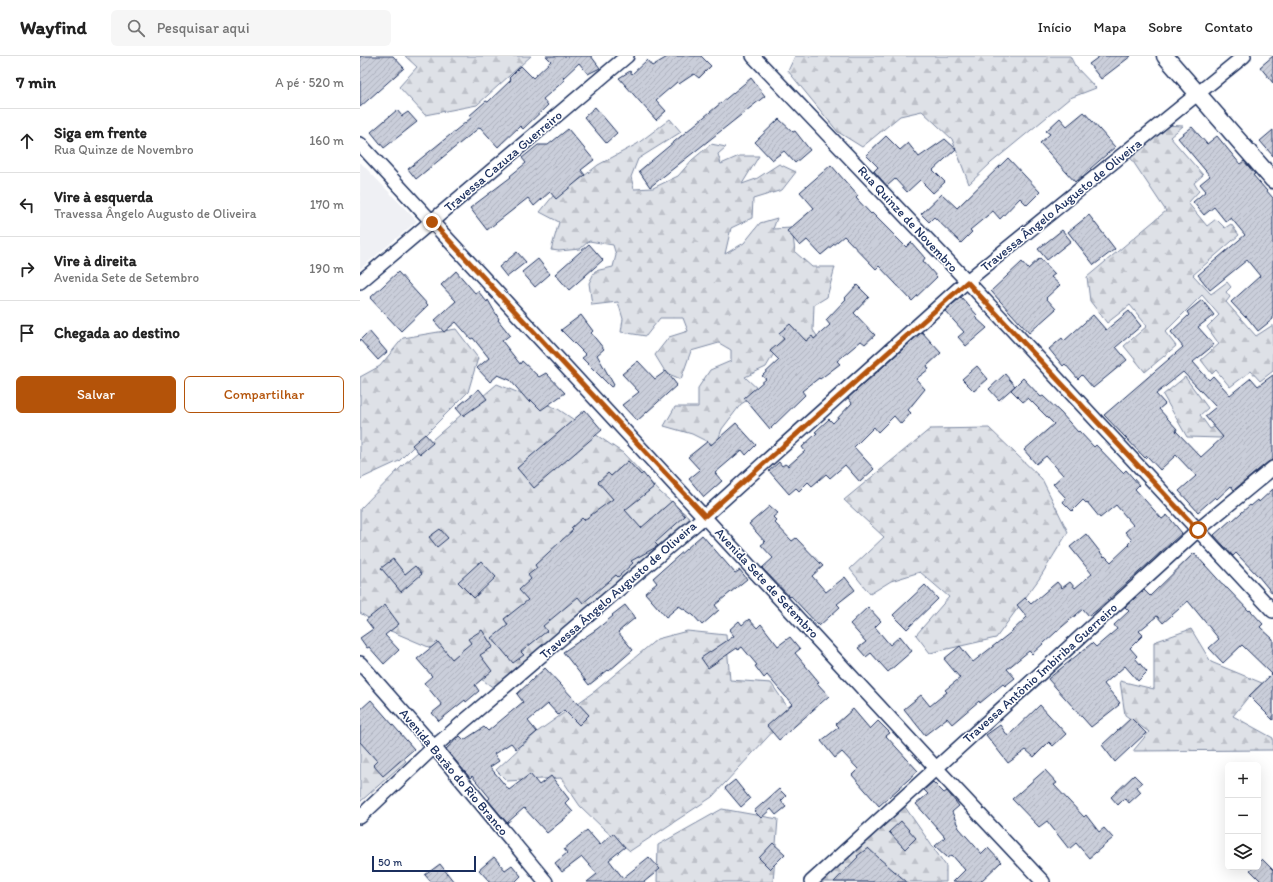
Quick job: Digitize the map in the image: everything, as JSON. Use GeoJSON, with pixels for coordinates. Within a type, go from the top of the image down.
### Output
{"type":"FeatureCollection","features":[{"type":"Feature","properties":{"kind":"street","name":"Travessa Cazuza Guerreiro"},"geometry":{"type":"LineString","coordinates":[[360,282],[627,56]]}},
{"type":"Feature","properties":{"kind":"street","name":"Rua Quinze de Novembro"},"geometry":{"type":"LineString","coordinates":[[753,56],[967,282],[1273,611]]}},
{"type":"Feature","properties":{"kind":"street"},"geometry":{"type":"LineString","coordinates":[[1165,56],[1199,93],[1273,180]]}},
{"type":"Feature","properties":{"kind":"street","name":"Travessa Ângelo Augusto de Oliveira"},"geometry":{"type":"LineString","coordinates":[[360,817],[434,747],[705,516],[967,282],[1244,56]]}},
{"type":"Feature","properties":{"kind":"street","name":"Avenida Sete de Setembro"},"geometry":{"type":"LineString","coordinates":[[360,144],[1043,882]]}},
{"type":"Feature","properties":{"kind":"street","name":"Travessa Antônio Imbiriba Guerreiro"},"geometry":{"type":"LineString","coordinates":[[811,882],[1198,530],[1273,468]]}},
{"type":"Feature","properties":{"kind":"street","name":"Avenida Barão do Rio Branco"},"geometry":{"type":"LineString","coordinates":[[360,663],[434,747],[546,882]]}},
{"type":"Feature","properties":{"kind":"shaded area"},"geometry":{"type":"Polygon","coordinates":[[[360,162],[417,221],[360,269],[360,162]]]}},
{"type":"Feature","properties":{"kind":"green space"},"geometry":{"type":"Polygon","coordinates":[[[405,56],[531,56],[477,105],[425,115],[399,87],[417,67],[405,56]]]}},
{"type":"Feature","properties":{"kind":"green space"},"geometry":{"type":"Polygon","coordinates":[[[795,56],[1070,56],[1075,66],[1096,88],[1070,98],[991,163],[969,184],[952,139],[922,111],[900,116],[862,147],[838,132],[788,71],[795,56]]]}},
{"type":"Feature","properties":{"kind":"green space"},"geometry":{"type":"Polygon","coordinates":[[[670,119],[681,132],[638,159],[631,177],[634,189],[653,188],[678,176],[692,160],[711,144],[726,147],[718,154],[721,164],[739,156],[759,156],[742,184],[756,179],[779,164],[796,172],[782,190],[753,199],[752,218],[731,228],[725,254],[744,243],[760,223],[777,218],[773,229],[792,228],[795,252],[812,267],[835,267],[827,297],[814,305],[813,330],[823,345],[776,350],[766,367],[745,377],[761,392],[741,404],[722,429],[716,446],[692,434],[664,426],[675,407],[698,407],[698,388],[710,370],[731,361],[731,350],[719,343],[691,351],[681,379],[666,373],[655,355],[669,337],[688,331],[683,318],[660,318],[646,336],[621,332],[623,319],[618,302],[592,305],[589,283],[595,271],[613,267],[616,255],[613,245],[589,241],[580,249],[559,251],[551,250],[559,222],[540,212],[553,196],[579,180],[598,165],[637,144],[670,119]]]}},
{"type":"Feature","properties":{"kind":"green space"},"geometry":{"type":"Polygon","coordinates":[[[1164,125],[1183,126],[1170,137],[1203,175],[1194,183],[1199,191],[1188,203],[1207,226],[1216,219],[1225,228],[1231,224],[1239,235],[1193,275],[1211,294],[1227,282],[1231,287],[1226,292],[1230,297],[1226,302],[1256,336],[1273,325],[1273,371],[1260,381],[1251,371],[1230,387],[1216,370],[1212,374],[1201,360],[1219,344],[1207,327],[1219,315],[1202,295],[1165,332],[1176,346],[1145,372],[1124,346],[1147,326],[1130,305],[1107,323],[1090,301],[1087,277],[1166,211],[1130,157],[1164,125]]]}},
{"type":"Feature","properties":{"kind":"green space"},"geometry":{"type":"Polygon","coordinates":[[[456,329],[478,358],[468,392],[399,461],[360,479],[360,377],[380,366],[403,338],[456,329]]]}},
{"type":"Feature","properties":{"kind":"green space"},"geometry":{"type":"Polygon","coordinates":[[[1185,377],[1208,408],[1200,415],[1210,429],[1228,420],[1232,428],[1220,438],[1187,437],[1163,395],[1185,377]]]}},
{"type":"Feature","properties":{"kind":"green space"},"geometry":{"type":"Polygon","coordinates":[[[497,384],[558,409],[623,453],[661,493],[690,518],[494,688],[445,654],[386,629],[360,613],[360,509],[404,464],[497,384]]]}},
{"type":"Feature","properties":{"kind":"green space"},"geometry":{"type":"Polygon","coordinates":[[[989,428],[1042,479],[1068,532],[1039,579],[996,638],[930,653],[916,635],[949,597],[920,572],[891,581],[870,594],[850,569],[884,537],[844,500],[930,429],[989,428]]]}},
{"type":"Feature","properties":{"kind":"green space"},"geometry":{"type":"Polygon","coordinates":[[[1191,629],[1211,662],[1262,683],[1233,716],[1273,738],[1273,750],[1133,751],[1149,732],[1125,715],[1120,681],[1154,689],[1154,642],[1191,629]]]}},
{"type":"Feature","properties":{"kind":"green space"},"geometry":{"type":"Polygon","coordinates":[[[687,631],[726,635],[730,680],[771,683],[791,712],[712,797],[630,851],[580,806],[561,778],[507,781],[496,770],[537,732],[595,691],[657,639],[687,631]]]}},
{"type":"Feature","properties":{"kind":"green space"},"geometry":{"type":"Polygon","coordinates":[[[360,713],[406,761],[360,802],[360,713]]]}},
{"type":"Feature","properties":{"kind":"green space"},"geometry":{"type":"Polygon","coordinates":[[[905,807],[946,866],[946,882],[822,882],[905,807]]]}},
{"type":"Feature","properties":{"kind":"green space"},"geometry":{"type":"Polygon","coordinates":[[[722,809],[778,819],[773,882],[657,882],[658,845],[722,809]]]}},
{"type":"Feature","properties":{"kind":"building"},"geometry":{"type":"Polygon","coordinates":[[[360,56],[393,56],[404,68],[360,107],[360,56]]]}},
{"type":"Feature","properties":{"kind":"building"},"geometry":{"type":"Polygon","coordinates":[[[546,56],[591,56],[600,68],[588,74],[579,63],[563,78],[565,80],[543,99],[548,105],[523,129],[520,126],[498,147],[480,127],[416,179],[408,169],[471,118],[469,116],[486,101],[488,102],[511,80],[509,78],[521,66],[533,78],[551,61],[546,56]]]}},
{"type":"Feature","properties":{"kind":"building"},"geometry":{"type":"Polygon","coordinates":[[[669,56],[701,56],[711,66],[699,78],[694,74],[679,84],[677,82],[656,100],[666,111],[656,120],[619,78],[630,71],[632,74],[647,60],[652,66],[669,56]]]}},
{"type":"Feature","properties":{"kind":"building"},"geometry":{"type":"Polygon","coordinates":[[[1100,56],[1131,56],[1101,79],[1089,64],[1100,56]]]}},
{"type":"Feature","properties":{"kind":"building"},"geometry":{"type":"Polygon","coordinates":[[[1273,56],[1273,83],[1260,67],[1273,56]]]}},
{"type":"Feature","properties":{"kind":"building"},"geometry":{"type":"Polygon","coordinates":[[[751,78],[765,96],[650,187],[639,171],[751,78]]]}},
{"type":"Feature","properties":{"kind":"building"},"geometry":{"type":"Polygon","coordinates":[[[595,107],[617,133],[606,143],[584,117],[595,107]]]}},
{"type":"Feature","properties":{"kind":"building"},"geometry":{"type":"Polygon","coordinates":[[[397,110],[402,116],[408,112],[417,122],[384,148],[371,132],[397,110]]]}},
{"type":"Feature","properties":{"kind":"building"},"geometry":{"type":"Polygon","coordinates":[[[1084,112],[1115,147],[1075,182],[1040,143],[1050,134],[1046,131],[1060,118],[1067,126],[1084,112]]]}},
{"type":"Feature","properties":{"kind":"building"},"geometry":{"type":"Polygon","coordinates":[[[779,119],[793,132],[795,131],[810,150],[795,163],[784,151],[772,160],[755,142],[779,119]]]}},
{"type":"Feature","properties":{"kind":"building"},"geometry":{"type":"Polygon","coordinates":[[[1192,127],[1207,144],[1217,136],[1240,164],[1244,161],[1255,174],[1253,175],[1273,198],[1273,319],[1258,331],[1246,316],[1245,317],[1231,302],[1260,276],[1247,260],[1210,290],[1198,275],[1245,235],[1231,218],[1226,222],[1214,207],[1204,215],[1193,202],[1206,191],[1200,184],[1210,176],[1178,138],[1192,127]]]}},
{"type":"Feature","properties":{"kind":"building"},"geometry":{"type":"Polygon","coordinates":[[[568,129],[594,160],[581,170],[585,175],[556,199],[550,192],[534,206],[528,198],[487,230],[470,208],[511,177],[510,176],[526,163],[522,158],[538,145],[548,145],[568,129]]]}},
{"type":"Feature","properties":{"kind":"building"},"geometry":{"type":"Polygon","coordinates":[[[1273,130],[1273,156],[1260,141],[1273,130]]]}},
{"type":"Feature","properties":{"kind":"building"},"geometry":{"type":"Polygon","coordinates":[[[886,136],[900,150],[908,143],[919,157],[945,139],[956,149],[933,170],[945,182],[933,193],[920,180],[907,192],[895,179],[887,186],[874,171],[878,167],[866,155],[886,136]]]}},
{"type":"Feature","properties":{"kind":"building"},"geometry":{"type":"Polygon","coordinates":[[[1008,158],[1040,192],[1027,205],[1020,198],[1000,219],[993,211],[970,230],[972,232],[961,243],[934,217],[929,222],[921,214],[942,194],[957,208],[1008,158]]]}},
{"type":"Feature","properties":{"kind":"building"},"geometry":{"type":"Polygon","coordinates":[[[831,165],[858,196],[856,198],[871,214],[872,213],[906,247],[911,242],[925,258],[923,261],[937,277],[912,301],[879,266],[876,269],[844,236],[821,255],[807,240],[800,246],[787,231],[814,208],[800,192],[831,165]]]}},
{"type":"Feature","properties":{"kind":"building"},"geometry":{"type":"Polygon","coordinates":[[[1089,215],[1115,249],[1094,265],[1068,232],[1089,215]]]}},
{"type":"Feature","properties":{"kind":"building"},"geometry":{"type":"Polygon","coordinates":[[[1062,230],[1071,241],[1047,260],[1038,249],[1062,230]]]}},
{"type":"Feature","properties":{"kind":"building"},"geometry":{"type":"Polygon","coordinates":[[[589,244],[603,260],[569,290],[555,274],[589,244]]]}},
{"type":"Feature","properties":{"kind":"building"},"geometry":{"type":"Polygon","coordinates":[[[517,252],[526,262],[507,277],[499,267],[517,252]]]}},
{"type":"Feature","properties":{"kind":"building"},"geometry":{"type":"Polygon","coordinates":[[[1040,258],[1055,274],[1051,277],[1060,285],[1046,298],[1056,309],[1029,333],[991,291],[1022,262],[1028,269],[1040,258]]]}},
{"type":"Feature","properties":{"kind":"building"},"geometry":{"type":"Polygon","coordinates":[[[538,259],[550,274],[535,287],[522,272],[538,259]]]}},
{"type":"Feature","properties":{"kind":"building"},"geometry":{"type":"Polygon","coordinates":[[[456,271],[475,293],[478,291],[487,302],[488,300],[499,319],[498,320],[510,335],[502,341],[520,364],[522,361],[539,377],[546,373],[565,393],[541,410],[531,400],[529,402],[510,380],[498,375],[490,382],[477,368],[489,358],[473,338],[471,339],[456,322],[444,332],[434,321],[456,301],[441,285],[456,271]]]}},
{"type":"Feature","properties":{"kind":"building"},"geometry":{"type":"Polygon","coordinates":[[[398,272],[428,305],[401,331],[370,298],[398,272]]]}},
{"type":"Feature","properties":{"kind":"building"},"geometry":{"type":"Polygon","coordinates":[[[857,285],[869,297],[854,313],[875,335],[865,344],[861,341],[837,361],[840,364],[802,391],[805,395],[770,429],[744,398],[766,379],[762,376],[779,360],[770,351],[784,339],[779,333],[790,324],[806,341],[812,336],[814,339],[830,325],[826,320],[857,285]]]}},
{"type":"Feature","properties":{"kind":"building"},"geometry":{"type":"Polygon","coordinates":[[[961,297],[977,315],[975,317],[987,328],[966,346],[958,337],[964,332],[945,311],[961,297]]]}},
{"type":"Feature","properties":{"kind":"building"},"geometry":{"type":"Polygon","coordinates":[[[1202,300],[1214,315],[1198,327],[1214,345],[1193,362],[1209,380],[1213,376],[1230,395],[1251,378],[1258,386],[1273,375],[1273,460],[1268,462],[1234,490],[1231,486],[1217,499],[1215,497],[1198,512],[1179,491],[1196,476],[1176,455],[1160,470],[1147,456],[1145,458],[1104,415],[1183,347],[1171,332],[1189,315],[1187,312],[1202,300]],[[1183,372],[1156,394],[1165,404],[1159,409],[1177,429],[1176,431],[1201,457],[1223,437],[1205,416],[1216,407],[1183,372]]]}},
{"type":"Feature","properties":{"kind":"building"},"geometry":{"type":"Polygon","coordinates":[[[1129,311],[1141,326],[1116,347],[1127,360],[1093,388],[1082,375],[1078,379],[1065,364],[1063,366],[1049,349],[1062,338],[1064,341],[1093,315],[1106,330],[1129,311]]]}},
{"type":"Feature","properties":{"kind":"building"},"geometry":{"type":"Polygon","coordinates":[[[581,315],[593,331],[591,333],[604,349],[597,355],[614,385],[611,387],[582,358],[586,355],[561,330],[581,315]]]}},
{"type":"Feature","properties":{"kind":"building"},"geometry":{"type":"Polygon","coordinates":[[[369,331],[387,352],[378,360],[360,340],[369,331]]]}},
{"type":"Feature","properties":{"kind":"building"},"geometry":{"type":"Polygon","coordinates":[[[922,332],[941,353],[927,366],[929,369],[916,379],[925,389],[908,410],[911,413],[901,424],[894,416],[878,432],[874,427],[854,447],[874,469],[860,482],[845,465],[830,478],[826,474],[812,486],[808,482],[799,491],[796,488],[789,494],[769,471],[779,462],[782,466],[785,464],[788,466],[805,451],[802,447],[817,433],[815,432],[829,419],[833,423],[852,403],[848,398],[922,332]]]}},
{"type":"Feature","properties":{"kind":"building"},"geometry":{"type":"Polygon","coordinates":[[[638,361],[655,379],[666,371],[677,385],[637,421],[622,405],[639,392],[622,374],[638,361]]]}},
{"type":"Feature","properties":{"kind":"building"},"geometry":{"type":"Polygon","coordinates":[[[977,366],[988,379],[974,391],[962,379],[977,366]]]}},
{"type":"Feature","properties":{"kind":"building"},"geometry":{"type":"Polygon","coordinates":[[[1005,374],[1015,386],[999,400],[989,389],[1005,374]]]}},
{"type":"Feature","properties":{"kind":"building"},"geometry":{"type":"Polygon","coordinates":[[[1023,378],[1041,397],[1043,396],[1061,413],[1094,447],[1096,445],[1123,473],[1126,470],[1139,485],[1135,489],[1162,519],[1167,515],[1182,533],[1096,611],[1089,616],[1083,609],[1032,654],[1029,651],[1007,669],[1015,678],[1005,686],[1003,684],[980,703],[979,701],[952,724],[947,718],[925,735],[904,709],[921,695],[930,706],[947,692],[945,690],[960,678],[944,659],[960,646],[973,662],[1010,633],[1027,617],[1017,605],[1025,598],[1031,604],[1057,582],[1062,588],[1070,582],[1075,588],[1092,574],[1070,547],[1086,534],[1104,557],[1105,556],[1111,562],[1129,545],[1128,544],[1132,540],[1125,532],[1133,525],[1116,505],[1100,518],[1087,502],[1086,503],[1083,500],[1072,511],[1063,502],[1066,498],[1053,484],[1063,475],[1046,456],[1036,464],[1024,450],[1054,424],[1028,398],[1023,402],[1011,390],[1023,378]]]}},
{"type":"Feature","properties":{"kind":"building"},"geometry":{"type":"Polygon","coordinates":[[[479,389],[487,399],[463,416],[456,408],[479,389]]]}},
{"type":"Feature","properties":{"kind":"building"},"geometry":{"type":"Polygon","coordinates":[[[585,410],[602,430],[534,488],[517,468],[585,410]]]}},
{"type":"Feature","properties":{"kind":"building"},"geometry":{"type":"Polygon","coordinates":[[[736,423],[756,445],[746,455],[742,450],[715,473],[722,481],[704,497],[689,479],[700,470],[688,457],[708,441],[711,445],[736,423]]]}},
{"type":"Feature","properties":{"kind":"building"},"geometry":{"type":"Polygon","coordinates":[[[425,434],[433,443],[420,454],[412,445],[425,434]]]}},
{"type":"Feature","properties":{"kind":"building"},"geometry":{"type":"Polygon","coordinates":[[[628,461],[641,475],[643,473],[654,487],[625,510],[641,528],[672,501],[685,516],[655,543],[658,546],[631,561],[633,563],[618,577],[616,575],[583,603],[578,597],[543,626],[547,631],[521,652],[524,655],[513,663],[492,638],[508,625],[504,619],[528,600],[519,590],[531,579],[528,575],[537,568],[535,565],[573,530],[571,528],[582,518],[584,520],[613,499],[598,482],[608,473],[611,476],[628,461]]]}},
{"type":"Feature","properties":{"kind":"building"},"geometry":{"type":"Polygon","coordinates":[[[1273,489],[1273,594],[1236,553],[1233,556],[1214,535],[1250,505],[1251,506],[1258,500],[1259,502],[1273,489]]]}},
{"type":"Feature","properties":{"kind":"building"},"geometry":{"type":"Polygon","coordinates":[[[770,506],[778,513],[773,517],[777,521],[775,523],[792,541],[796,538],[823,566],[812,576],[826,592],[845,577],[855,590],[837,604],[840,607],[819,626],[762,568],[773,558],[761,545],[765,542],[749,524],[770,506]]]}},
{"type":"Feature","properties":{"kind":"building"},"geometry":{"type":"Polygon","coordinates":[[[440,529],[448,538],[437,547],[429,537],[440,529]]]}},
{"type":"Feature","properties":{"kind":"building"},"geometry":{"type":"Polygon","coordinates":[[[702,535],[735,573],[740,570],[747,579],[715,605],[719,610],[702,625],[693,615],[679,606],[666,617],[645,593],[657,583],[653,578],[702,535]]]}},
{"type":"Feature","properties":{"kind":"building"},"geometry":{"type":"Polygon","coordinates":[[[1194,553],[1226,588],[1263,624],[1260,627],[1273,639],[1273,720],[1249,696],[1272,674],[1242,645],[1223,663],[1209,648],[1219,639],[1188,601],[1163,623],[1157,616],[1139,631],[1143,635],[1130,648],[1137,656],[1135,658],[1147,672],[1138,681],[1125,666],[1104,684],[1120,703],[1091,727],[1048,679],[1092,643],[1096,647],[1117,629],[1114,625],[1129,611],[1125,607],[1144,590],[1150,596],[1194,553]]]}},
{"type":"Feature","properties":{"kind":"building"},"geometry":{"type":"Polygon","coordinates":[[[393,559],[405,574],[415,566],[422,574],[401,592],[381,568],[393,559]]]}},
{"type":"Feature","properties":{"kind":"building"},"geometry":{"type":"Polygon","coordinates":[[[481,561],[496,577],[474,598],[458,582],[481,561]]]}},
{"type":"Feature","properties":{"kind":"building"},"geometry":{"type":"Polygon","coordinates":[[[925,585],[938,599],[907,629],[893,615],[925,585]]]}},
{"type":"Feature","properties":{"kind":"building"},"geometry":{"type":"Polygon","coordinates":[[[385,605],[399,624],[385,635],[399,650],[384,664],[369,647],[367,648],[360,638],[373,629],[366,620],[385,605]]]}},
{"type":"Feature","properties":{"kind":"building"},"geometry":{"type":"Polygon","coordinates":[[[625,605],[635,618],[618,632],[633,650],[609,671],[608,670],[589,685],[563,652],[597,629],[625,605]]]}},
{"type":"Feature","properties":{"kind":"building"},"geometry":{"type":"Polygon","coordinates":[[[868,607],[881,621],[875,627],[890,645],[900,636],[912,651],[888,672],[871,653],[866,657],[858,648],[866,642],[850,624],[868,607]]]}},
{"type":"Feature","properties":{"kind":"building"},"geometry":{"type":"Polygon","coordinates":[[[749,619],[757,628],[761,624],[778,646],[790,637],[800,649],[795,653],[819,682],[817,683],[829,696],[779,740],[767,726],[792,704],[767,675],[764,678],[755,666],[757,665],[742,647],[738,650],[737,648],[708,668],[701,658],[734,636],[729,630],[739,621],[742,625],[749,619]]]}},
{"type":"Feature","properties":{"kind":"building"},"geometry":{"type":"Polygon","coordinates":[[[482,630],[493,647],[480,655],[492,671],[475,685],[479,691],[439,721],[432,713],[442,705],[424,683],[432,676],[417,659],[438,642],[452,659],[471,643],[468,639],[482,630]]]}},
{"type":"Feature","properties":{"kind":"building"},"geometry":{"type":"Polygon","coordinates":[[[545,668],[589,715],[579,725],[564,710],[558,715],[548,704],[528,721],[537,732],[516,749],[511,743],[494,754],[499,761],[490,767],[509,790],[530,774],[539,785],[551,776],[569,799],[565,803],[573,812],[547,833],[524,808],[507,823],[488,800],[490,798],[472,776],[470,778],[446,749],[460,736],[464,740],[484,727],[488,731],[523,702],[517,694],[545,668]]]}},
{"type":"Feature","properties":{"kind":"building"},"geometry":{"type":"Polygon","coordinates":[[[371,700],[414,749],[383,776],[373,765],[377,761],[360,742],[360,710],[371,700]]]}},
{"type":"Feature","properties":{"kind":"building"},"geometry":{"type":"Polygon","coordinates":[[[1040,705],[1066,734],[1053,746],[1049,742],[1034,757],[1026,750],[1008,763],[986,735],[1000,725],[1008,736],[1040,705]]]}},
{"type":"Feature","properties":{"kind":"building"},"geometry":{"type":"Polygon","coordinates":[[[853,709],[870,729],[878,721],[890,733],[886,736],[918,771],[879,806],[852,775],[858,769],[842,752],[835,758],[821,741],[839,727],[836,724],[853,709]]]}},
{"type":"Feature","properties":{"kind":"building"},"geometry":{"type":"Polygon","coordinates":[[[1131,718],[1146,733],[1115,762],[1102,745],[1131,718]]]}},
{"type":"Feature","properties":{"kind":"building"},"geometry":{"type":"Polygon","coordinates":[[[1045,770],[1057,783],[1054,785],[1084,817],[1086,815],[1099,832],[1104,828],[1113,838],[1089,858],[1076,843],[1069,849],[1047,821],[1039,827],[1012,799],[1045,770]]]}},
{"type":"Feature","properties":{"kind":"building"},"geometry":{"type":"Polygon","coordinates":[[[1134,775],[1142,783],[1137,787],[1141,792],[1129,803],[1125,798],[1118,805],[1111,797],[1134,775]]]}},
{"type":"Feature","properties":{"kind":"building"},"geometry":{"type":"Polygon","coordinates":[[[735,780],[750,799],[741,807],[725,788],[735,780]]]}},
{"type":"Feature","properties":{"kind":"building"},"geometry":{"type":"Polygon","coordinates":[[[933,782],[944,793],[947,791],[959,806],[952,812],[959,828],[982,854],[988,848],[1001,862],[980,882],[953,882],[965,870],[952,855],[948,858],[935,846],[945,837],[916,804],[928,794],[924,790],[933,782]]]}},
{"type":"Feature","properties":{"kind":"building"},"geometry":{"type":"Polygon","coordinates":[[[779,789],[786,796],[781,801],[786,807],[776,815],[771,809],[761,818],[754,811],[779,789]]]}},
{"type":"Feature","properties":{"kind":"building"},"geometry":{"type":"Polygon","coordinates":[[[901,821],[916,838],[905,849],[889,832],[901,821]]]}},
{"type":"Feature","properties":{"kind":"building"},"geometry":{"type":"Polygon","coordinates":[[[587,830],[600,845],[613,833],[625,847],[609,860],[623,878],[649,857],[660,869],[644,882],[587,882],[597,874],[582,857],[562,872],[555,863],[567,853],[564,849],[587,830]]]}},
{"type":"Feature","properties":{"kind":"building"},"geometry":{"type":"Polygon","coordinates":[[[773,843],[785,854],[770,869],[759,858],[773,843]]]}},
{"type":"Feature","properties":{"kind":"building"},"geometry":{"type":"Polygon","coordinates":[[[868,848],[907,882],[834,882],[858,857],[857,856],[868,848]]]}},
{"type":"Feature","properties":{"kind":"building"},"geometry":{"type":"Polygon","coordinates":[[[494,857],[505,870],[512,865],[521,876],[515,882],[490,882],[479,870],[494,857]]]}},
{"type":"Feature","properties":{"kind":"building"},"geometry":{"type":"Polygon","coordinates":[[[1262,859],[1273,870],[1273,882],[1262,882],[1250,870],[1261,870],[1262,859]]]}},
{"type":"Feature","properties":{"kind":"building"},"geometry":{"type":"Polygon","coordinates":[[[440,864],[454,882],[431,882],[425,875],[440,864]]]}},
{"type":"Feature","properties":{"kind":"route"},"geometry":{"type":"LineString","coordinates":[[432,222],[705,516],[967,282],[1198,530]]}}]}
